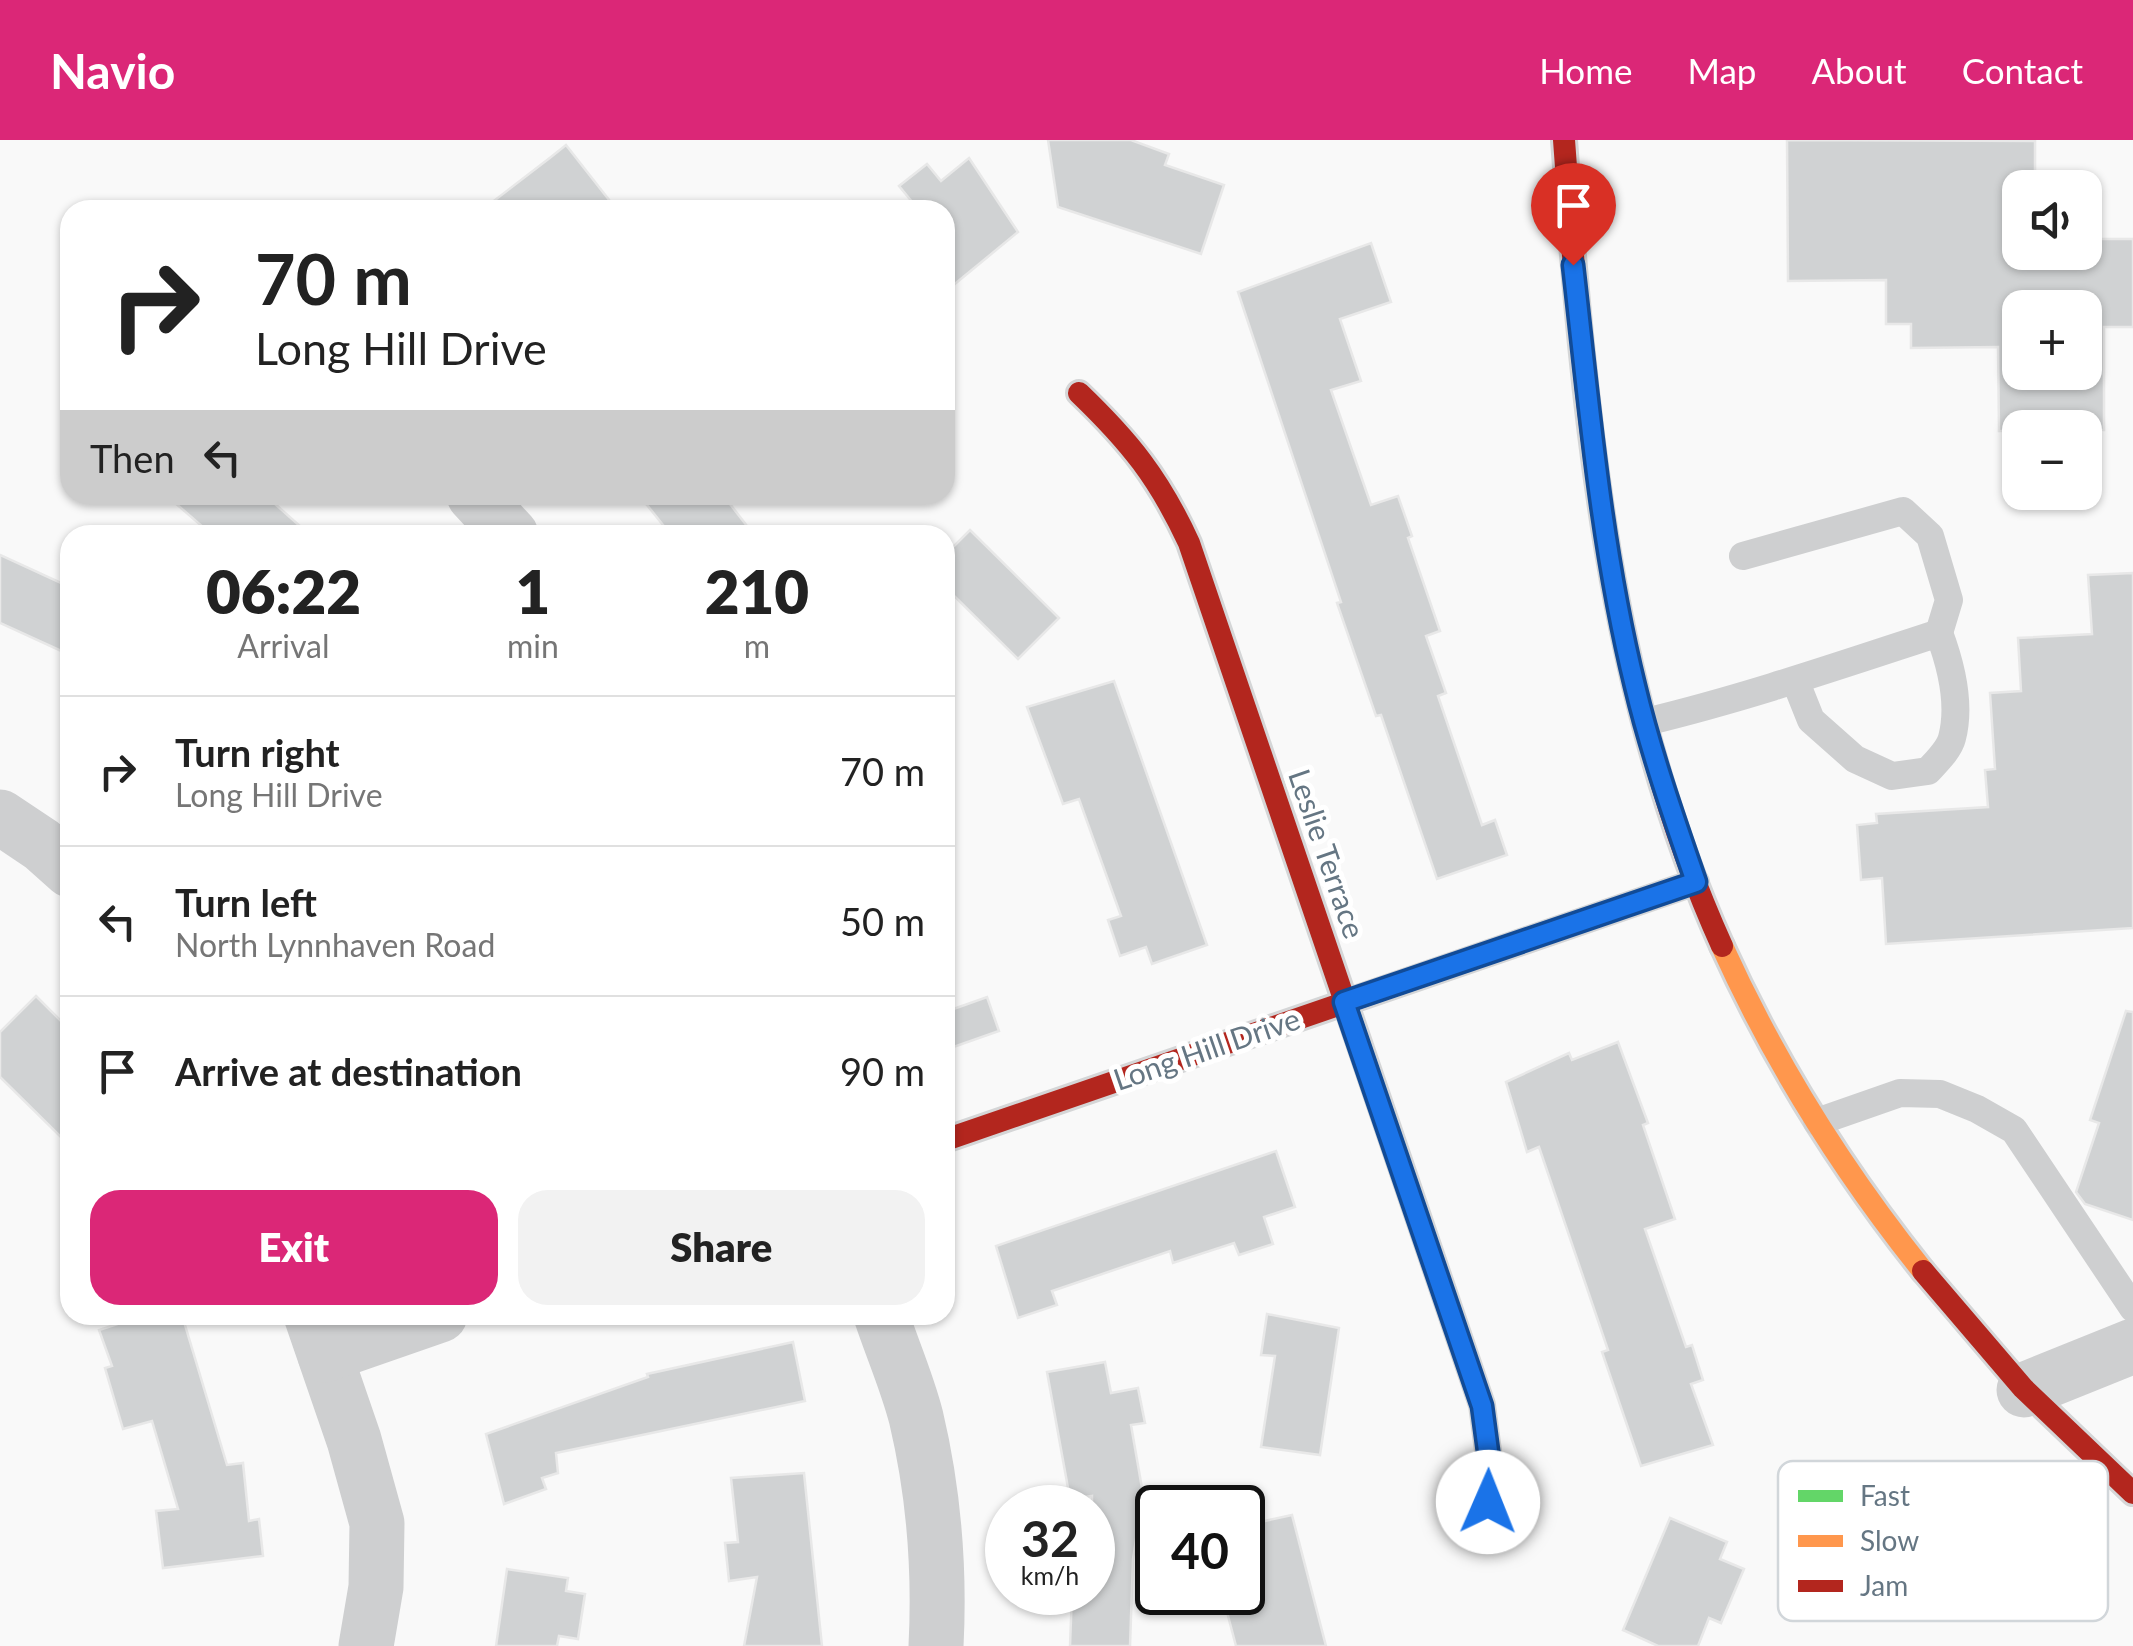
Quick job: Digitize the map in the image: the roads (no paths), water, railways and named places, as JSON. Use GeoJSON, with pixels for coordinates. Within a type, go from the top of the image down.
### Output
{"type":"FeatureCollection","features":[{"type":"Feature","properties":{"kind":"street"},"geometry":{"type":"LineString","coordinates":[[1564,140],[1573,265],[1600,498],[1634,684],[1696,882],[1749,1004],[1817,1122],[1902,1246],[2024,1390],[2099,1461]]}},
{"type":"Feature","properties":{"kind":"street","name":"Leslie Terrace"},"geometry":{"type":"LineString","coordinates":[[1079,393],[1124,436],[1168,498],[1189,543],[1482,1406],[1490,1466],[1485,1539]]}},
{"type":"Feature","properties":{"kind":"street"},"geometry":{"type":"LineString","coordinates":[[483,505],[501,525]]}},
{"type":"Feature","properties":{"kind":"street"},"geometry":{"type":"LineString","coordinates":[[0,817],[60,861]]}},
{"type":"Feature","properties":{"kind":"street","name":"Long Hill Drive"},"geometry":{"type":"LineString","coordinates":[[955,1137],[1696,882]]}},
{"type":"Feature","properties":{"kind":"street"},"geometry":{"type":"LineString","coordinates":[[366,1646],[376,1588],[376,1523],[354,1440],[318,1335],[379,1325]]}},
{"type":"Feature","properties":{"kind":"street"},"geometry":{"type":"LineString","coordinates":[[884,1325],[915,1414],[932,1503],[938,1594],[936,1646]]}},
{"type":"Feature","properties":{"kind":"street"},"geometry":{"type":"LineString","coordinates":[[2024,1390],[2133,1346]]}},
{"type":"Feature","properties":{"kind":"street"},"geometry":{"type":"LineString","coordinates":[[2108,1469],[2133,1493]]}},
{"type":"Feature","properties":{"kind":"lane"},"geometry":{"type":"LineString","coordinates":[[1744,556],[1903,512],[1930,536],[1948,600],[1939,633],[1952,666],[1954,702],[1952,742],[1928,771],[1892,776],[1856,759],[1811,720],[1795,680]]}},
{"type":"Feature","properties":{"kind":"lane"},"geometry":{"type":"LineString","coordinates":[[1645,722],[1718,704],[1939,633]]}},
{"type":"Feature","properties":{"kind":"lane"},"geometry":{"type":"LineString","coordinates":[[1817,1122],[1900,1093],[1940,1094],[1977,1108],[2014,1130],[2133,1308]]}}]}
